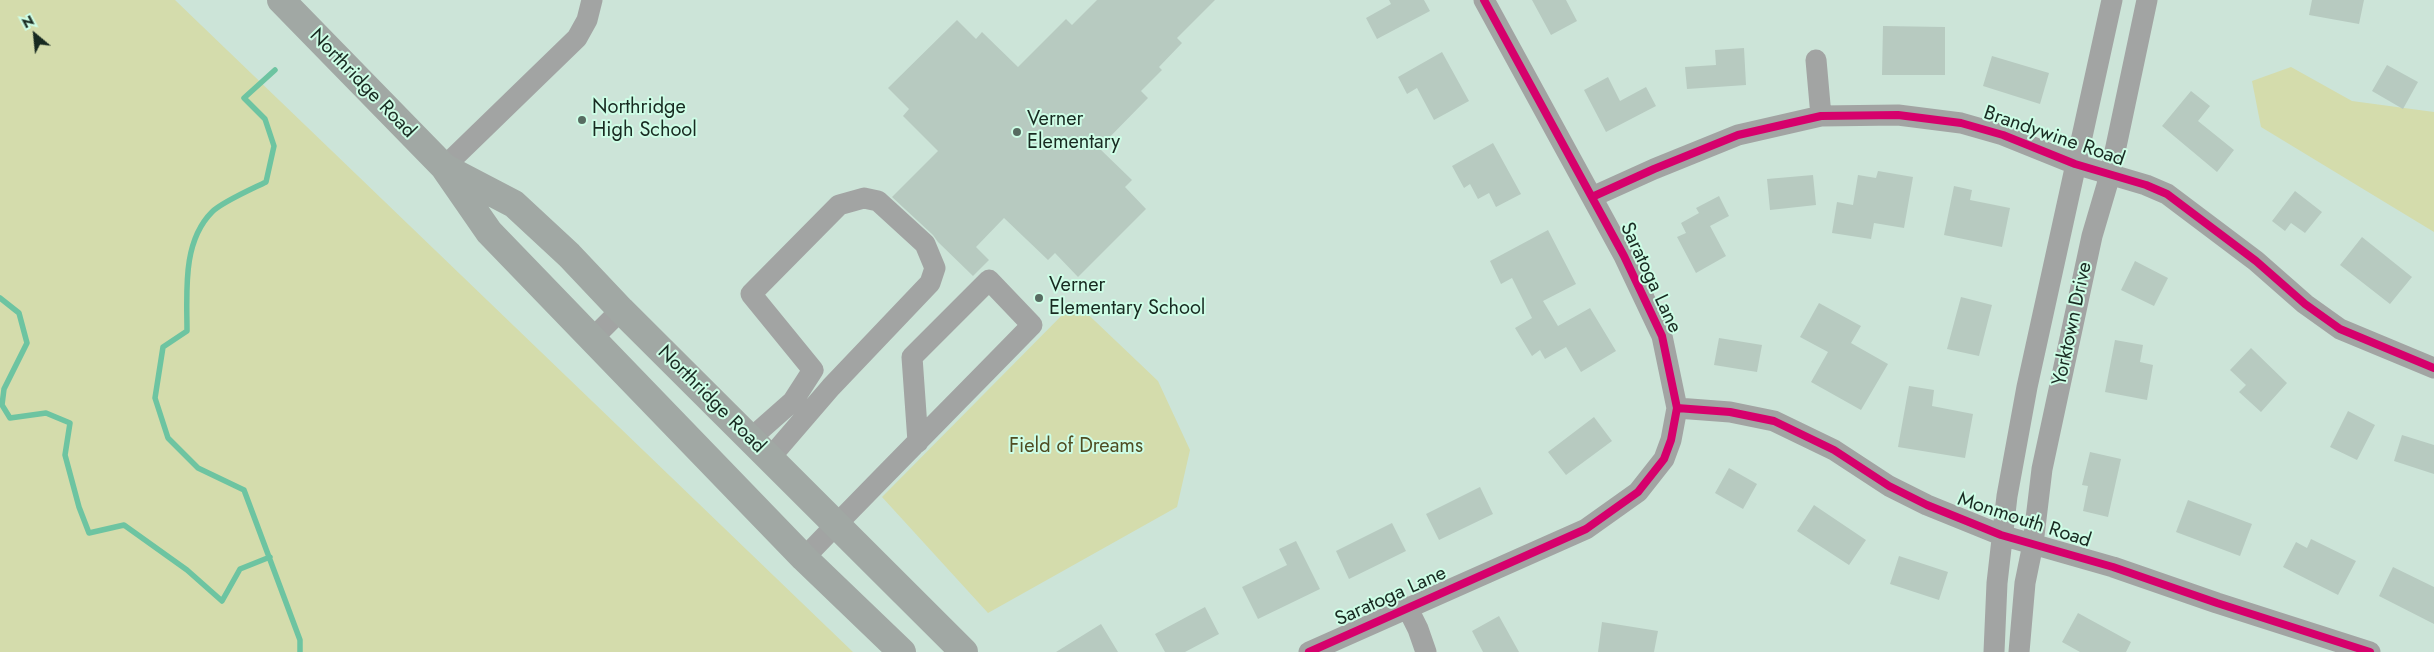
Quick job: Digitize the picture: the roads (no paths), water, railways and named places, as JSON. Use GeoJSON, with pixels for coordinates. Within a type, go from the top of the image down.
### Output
{"type":"FeatureCollection","features":[{"type":"Feature","properties":{"kind":"main road","name":"Northridge Road"},"geometry":{"type":"LineString","coordinates":[[281,0],[444,167],[489,232],[804,558],[902,652]]}},
{"type":"Feature","properties":{"kind":"main road","name":"Northridge Road"},"geometry":{"type":"LineString","coordinates":[[444,167],[514,204],[569,255],[620,310],[964,652]]}},
{"type":"Feature","properties":{"kind":"street"},"geometry":{"type":"LineString","coordinates":[[444,167],[577,38],[587,20],[592,0]]}},
{"type":"Feature","properties":{"kind":"street","name":"Saratoga Lane"},"geometry":{"type":"LineString","coordinates":[[1309,652],[1586,529],[1638,492],[1664,459],[1671,440],[1677,408],[1662,336],[1624,256],[1484,0]]}},
{"type":"Feature","properties":{"kind":"street","name":"Yorktown Drive"},"geometry":{"type":"LineString","coordinates":[[1994,652],[2001,535],[2027,387],[2112,0]]}},
{"type":"Feature","properties":{"kind":"street","name":"Yorktown Drive"},"geometry":{"type":"LineString","coordinates":[[2019,652],[2025,583],[2033,544],[2042,469],[2062,369],[2092,236],[2110,175],[2147,0]]}},
{"type":"Feature","properties":{"kind":"street"},"geometry":{"type":"LineString","coordinates":[[1816,60],[1821,116]]}},
{"type":"Feature","properties":{"kind":"street","name":"Brandywine Road"},"geometry":{"type":"LineString","coordinates":[[1592,197],[1654,169],[1738,135],[1821,116],[1898,115],[1961,123],[2003,135],[2075,164],[2146,185],[2167,194],[2256,261],[2305,304],[2340,329],[2434,368]]}},
{"type":"Feature","properties":{"kind":"street"},"geometry":{"type":"LineString","coordinates":[[769,459],[831,387],[930,283],[935,268],[925,244],[878,201],[864,198],[839,206],[751,294],[814,370],[831,387]]}},
{"type":"Feature","properties":{"kind":"street"},"geometry":{"type":"LineString","coordinates":[[804,558],[918,442],[1032,325],[990,280],[912,357],[918,442]]}},
{"type":"Feature","properties":{"kind":"street"},"geometry":{"type":"LineString","coordinates":[[592,339],[620,310]]}},
{"type":"Feature","properties":{"kind":"street"},"geometry":{"type":"LineString","coordinates":[[750,439],[793,401],[814,370]]}},
{"type":"Feature","properties":{"kind":"street","name":"Monmouth Road"},"geometry":{"type":"LineString","coordinates":[[1677,408],[1730,412],[1774,422],[1834,450],[1888,486],[1927,505],[2001,535],[2113,566],[2217,603],[2370,652]]}},
{"type":"Feature","properties":{"kind":"street"},"geometry":{"type":"LineString","coordinates":[[1408,607],[1426,652]]}},
{"type":"Feature","properties":{"kind":"waterway"},"geometry":{"type":"LineString","coordinates":[[275,70],[244,98],[265,119],[274,146],[266,182],[223,204],[212,212],[202,224],[195,238],[188,268],[187,331],[163,347],[155,398],[168,438],[198,468],[244,490],[300,640],[300,652]]}},
{"type":"Feature","properties":{"kind":"waterway"},"geometry":{"type":"LineString","coordinates":[[0,298],[19,313],[27,343],[4,389],[2,405],[10,418],[46,413],[70,423],[65,455],[79,507],[89,533],[124,525],[187,570],[222,601],[240,569],[270,557]]}},
{"type":"Feature","properties":{"kind":"place","name":"Northridge High School"},"geometry":{"type":"Point","coordinates":[582,120]}},
{"type":"Feature","properties":{"kind":"place","name":"Verner Elementary"},"geometry":{"type":"Point","coordinates":[1017,132]}},
{"type":"Feature","properties":{"kind":"place","name":"Verner Elementary School"},"geometry":{"type":"Point","coordinates":[1039,298]}},
{"type":"Feature","properties":{"kind":"park label","name":"Field of Dreams"},"geometry":{"type":"Point","coordinates":[1076,447]}}]}
